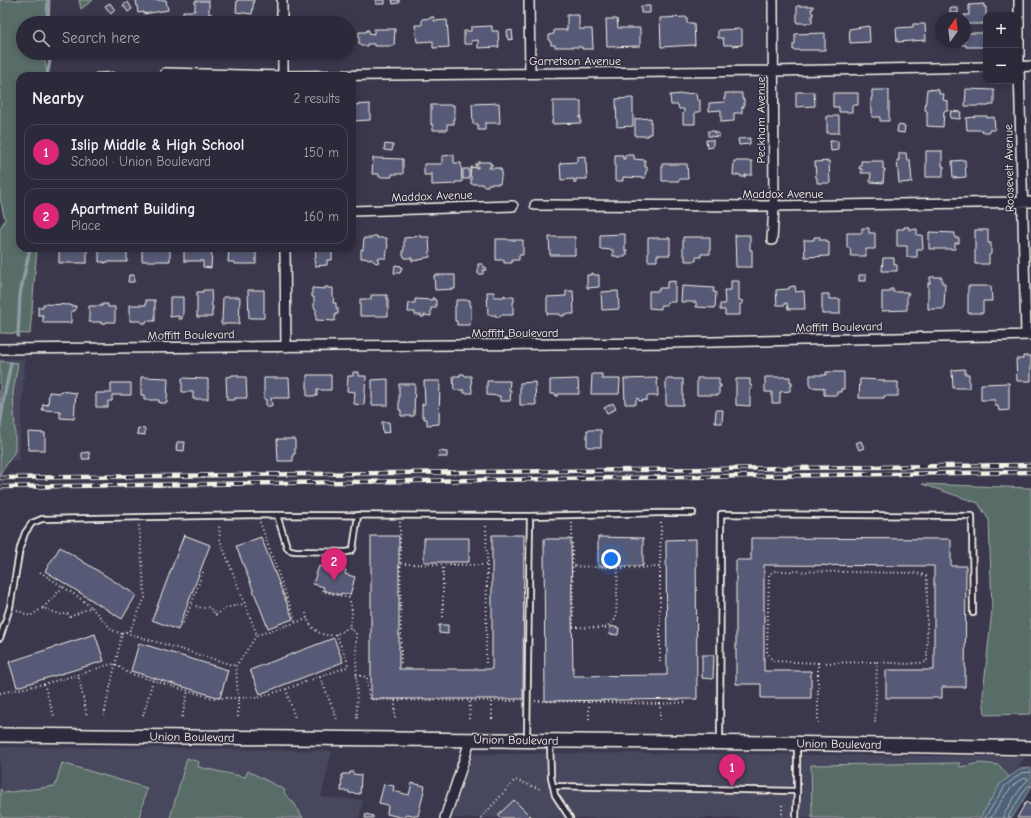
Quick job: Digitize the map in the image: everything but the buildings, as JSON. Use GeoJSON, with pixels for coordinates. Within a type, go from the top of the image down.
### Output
{"type":"FeatureCollection","features":[{"type":"Feature","properties":{"kind":"main road","name":"Union Boulevard"},"geometry":{"type":"LineString","coordinates":[[0,734],[720,742],[1031,748]]}},
{"type":"Feature","properties":{"kind":"street"},"geometry":{"type":"LineString","coordinates":[[282,0],[282,16]]}},
{"type":"Feature","properties":{"kind":"street"},"geometry":{"type":"LineString","coordinates":[[529,0],[530,73]]}},
{"type":"Feature","properties":{"kind":"street","name":"Peckham Avenue"},"geometry":{"type":"LineString","coordinates":[[772,240],[774,206],[773,0]]}},
{"type":"Feature","properties":{"kind":"street","name":"Roosevelt Avenue"},"geometry":{"type":"LineString","coordinates":[[1018,48],[1019,0]]}},
{"type":"Feature","properties":{"kind":"street"},"geometry":{"type":"LineString","coordinates":[[283,60],[283,72]]}},
{"type":"Feature","properties":{"kind":"street"},"geometry":{"type":"LineString","coordinates":[[1019,67],[1031,66]]}},
{"type":"Feature","properties":{"kind":"street","name":"Garretson Avenue"},"geometry":{"type":"LineString","coordinates":[[356,75],[773,71],[983,67]]}},
{"type":"Feature","properties":{"kind":"street","name":"Roosevelt Avenue"},"geometry":{"type":"LineString","coordinates":[[1019,84],[1026,203],[1028,335]]}},
{"type":"Feature","properties":{"kind":"street","name":"Maddox Avenue"},"geometry":{"type":"LineString","coordinates":[[535,205],[774,206],[1026,203]]}},
{"type":"Feature","properties":{"kind":"street","name":"Maddox Avenue"},"geometry":{"type":"LineString","coordinates":[[356,211],[513,206]]}},
{"type":"Feature","properties":{"kind":"street"},"geometry":{"type":"LineString","coordinates":[[285,252],[286,346]]}},
{"type":"Feature","properties":{"kind":"street","name":"Moffitt Boulevard"},"geometry":{"type":"LineString","coordinates":[[0,349],[669,343],[1028,335]]}},
{"type":"Feature","properties":{"kind":"street"},"geometry":{"type":"LineString","coordinates":[[445,818],[470,739]]}},
{"type":"Feature","properties":{"kind":"lane"},"geometry":{"type":"LineString","coordinates":[[0,638],[10,607],[20,548],[25,533],[32,523],[42,519],[258,515],[571,516],[693,513]]}},
{"type":"Feature","properties":{"kind":"lane"},"geometry":{"type":"LineString","coordinates":[[720,742],[721,514],[972,516],[973,613]]}},
{"type":"Feature","properties":{"kind":"lane"},"geometry":{"type":"LineString","coordinates":[[277,515],[287,547],[290,550],[347,552],[353,549],[358,515]]}},
{"type":"Feature","properties":{"kind":"lane"},"geometry":{"type":"LineString","coordinates":[[527,740],[530,516]]}},
{"type":"Feature","properties":{"kind":"lane"},"geometry":{"type":"LineString","coordinates":[[550,740],[551,777],[554,795],[570,818]]}},
{"type":"Feature","properties":{"kind":"lane"},"geometry":{"type":"LineString","coordinates":[[796,818],[797,744]]}},
{"type":"Feature","properties":{"kind":"lane"},"geometry":{"type":"LineString","coordinates":[[553,786],[797,791]]}},
{"type":"Feature","properties":{"kind":"path"},"geometry":{"type":"LineString","coordinates":[[660,665],[661,513]]}},
{"type":"Feature","properties":{"kind":"path"},"geometry":{"type":"LineString","coordinates":[[258,515],[296,622]]}},
{"type":"Feature","properties":{"kind":"path"},"geometry":{"type":"LineString","coordinates":[[400,515],[401,664]]}},
{"type":"Feature","properties":{"kind":"path"},"geometry":{"type":"LineString","coordinates":[[219,516],[220,540],[257,635]]}},
{"type":"Feature","properties":{"kind":"path"},"geometry":{"type":"LineString","coordinates":[[486,516],[486,663]]}},
{"type":"Feature","properties":{"kind":"path"},"geometry":{"type":"LineString","coordinates":[[571,516],[573,534],[574,627],[605,628],[616,619],[618,568]]}},
{"type":"Feature","properties":{"kind":"path"},"geometry":{"type":"LineString","coordinates":[[40,572],[91,607],[112,630],[122,634],[130,630],[145,598],[138,518]]}},
{"type":"Feature","properties":{"kind":"path"},"geometry":{"type":"LineString","coordinates":[[401,564],[487,565]]}},
{"type":"Feature","properties":{"kind":"path"},"geometry":{"type":"LineString","coordinates":[[443,564],[443,619]]}},
{"type":"Feature","properties":{"kind":"path"},"geometry":{"type":"LineString","coordinates":[[573,566],[618,568],[660,567]]}},
{"type":"Feature","properties":{"kind":"path"},"geometry":{"type":"LineString","coordinates":[[775,571],[917,573],[926,576],[926,662],[907,664],[877,662],[818,663],[773,661],[767,653],[769,574],[775,571]]}},
{"type":"Feature","properties":{"kind":"path"},"geometry":{"type":"LineString","coordinates":[[183,623],[203,572]]}},
{"type":"Feature","properties":{"kind":"path"},"geometry":{"type":"LineString","coordinates":[[10,607],[30,616],[43,608],[63,587]]}},
{"type":"Feature","properties":{"kind":"path"},"geometry":{"type":"LineString","coordinates":[[306,613],[307,619],[314,630],[319,633],[333,635],[349,627],[352,617],[352,610],[349,598],[321,591]]}},
{"type":"Feature","properties":{"kind":"path"},"geometry":{"type":"LineString","coordinates":[[190,605],[203,608],[210,607],[216,616],[225,608],[244,604]]}},
{"type":"Feature","properties":{"kind":"path"},"geometry":{"type":"LineString","coordinates":[[43,608],[62,615],[67,612],[70,616],[91,607]]}},
{"type":"Feature","properties":{"kind":"path"},"geometry":{"type":"LineString","coordinates":[[238,717],[236,666],[257,635],[307,619]]}},
{"type":"Feature","properties":{"kind":"path"},"geometry":{"type":"LineString","coordinates":[[349,627],[356,633],[357,719]]}},
{"type":"Feature","properties":{"kind":"path"},"geometry":{"type":"LineString","coordinates":[[126,632],[236,666]]}},
{"type":"Feature","properties":{"kind":"path"},"geometry":{"type":"LineString","coordinates":[[104,715],[122,634]]}},
{"type":"Feature","properties":{"kind":"path"},"geometry":{"type":"LineString","coordinates":[[0,693],[44,684],[107,665],[115,664],[128,673],[212,698],[257,698],[347,667],[348,664],[336,634]]}},
{"type":"Feature","properties":{"kind":"path"},"geometry":{"type":"LineString","coordinates":[[875,724],[877,662]]}},
{"type":"Feature","properties":{"kind":"path"},"geometry":{"type":"LineString","coordinates":[[818,663],[818,723]]}},
{"type":"Feature","properties":{"kind":"path"},"geometry":{"type":"LineString","coordinates":[[78,674],[88,716]]}},
{"type":"Feature","properties":{"kind":"path"},"geometry":{"type":"LineString","coordinates":[[356,675],[367,677],[368,700],[492,700],[660,704],[688,702]]}},
{"type":"Feature","properties":{"kind":"path"},"geometry":{"type":"LineString","coordinates":[[320,677],[336,719]]}},
{"type":"Feature","properties":{"kind":"path"},"geometry":{"type":"LineString","coordinates":[[143,716],[153,680]]}},
{"type":"Feature","properties":{"kind":"path"},"geometry":{"type":"LineString","coordinates":[[44,684],[54,716]]}},
{"type":"Feature","properties":{"kind":"path"},"geometry":{"type":"LineString","coordinates":[[286,689],[295,718]]}},
{"type":"Feature","properties":{"kind":"path"},"geometry":{"type":"LineString","coordinates":[[182,717],[188,690]]}},
{"type":"Feature","properties":{"kind":"path"},"geometry":{"type":"LineString","coordinates":[[395,700],[396,719]]}},
{"type":"Feature","properties":{"kind":"path"},"geometry":{"type":"LineString","coordinates":[[469,719],[470,700]]}},
{"type":"Feature","properties":{"kind":"path"},"geometry":{"type":"LineString","coordinates":[[492,700],[492,719]]}},
{"type":"Feature","properties":{"kind":"path"},"geometry":{"type":"LineString","coordinates":[[589,702],[590,720]]}},
{"type":"Feature","properties":{"kind":"path"},"geometry":{"type":"LineString","coordinates":[[660,704],[660,722]]}},
{"type":"Feature","properties":{"kind":"path"},"geometry":{"type":"LineString","coordinates":[[481,818],[515,780],[540,789]]}},
{"type":"Feature","properties":{"kind":"path"},"geometry":{"type":"LineString","coordinates":[[782,803],[782,818]]}},
{"type":"Feature","properties":{"kind":"shaded area"},"geometry":{"type":"Polygon","coordinates":[[[0,359],[25,359],[19,460],[0,461],[0,359]]]}},
{"type":"Feature","properties":{"kind":"shaded area"},"geometry":{"type":"Polygon","coordinates":[[[0,747],[332,751],[321,797],[363,800],[359,818],[0,818],[0,747]]]}},
{"type":"Feature","properties":{"kind":"shaded area"},"geometry":{"type":"Polygon","coordinates":[[[646,753],[1025,757],[982,818],[451,818],[473,754],[646,753]]]}},
{"type":"Feature","properties":{"kind":"green space"},"geometry":{"type":"Polygon","coordinates":[[[0,0],[50,0],[49,16],[16,16],[16,60],[45,60],[47,72],[16,72],[16,252],[37,252],[30,334],[0,333],[0,228],[5,220],[0,198],[0,0]]]}},
{"type":"Feature","properties":{"kind":"green space"},"geometry":{"type":"Polygon","coordinates":[[[79,0],[93,0],[81,9],[79,0]]]}},
{"type":"Feature","properties":{"kind":"green space"},"geometry":{"type":"Polygon","coordinates":[[[0,361],[18,363],[13,393],[15,451],[0,475],[0,361]]]}},
{"type":"Feature","properties":{"kind":"green space"},"geometry":{"type":"Polygon","coordinates":[[[922,484],[1031,488],[1031,714],[985,715],[983,694],[992,610],[989,520],[978,503],[922,484]]]}},
{"type":"Feature","properties":{"kind":"green space"},"geometry":{"type":"Polygon","coordinates":[[[187,758],[199,762],[198,767],[245,777],[248,771],[285,790],[284,793],[294,803],[303,818],[170,818],[187,758]]]}},
{"type":"Feature","properties":{"kind":"green space"},"geometry":{"type":"Polygon","coordinates":[[[62,763],[147,788],[139,818],[1,818],[0,789],[4,793],[55,786],[62,763]]]}},
{"type":"Feature","properties":{"kind":"green space"},"geometry":{"type":"Polygon","coordinates":[[[960,763],[960,767],[980,763],[999,765],[1009,777],[1001,783],[980,818],[812,818],[811,765],[960,763]]]}},
{"type":"Feature","properties":{"kind":"water"},"geometry":{"type":"Polygon","coordinates":[[[1031,768],[1031,787],[1012,818],[980,818],[1001,783],[1020,769],[1031,768]]]}},
{"type":"Feature","properties":{"kind":"waterway"},"geometry":{"type":"LineString","coordinates":[[47,16],[48,0]]}},
{"type":"Feature","properties":{"kind":"waterway"},"geometry":{"type":"LineString","coordinates":[[48,72],[50,60]]}},
{"type":"Feature","properties":{"kind":"waterway"},"geometry":{"type":"LineString","coordinates":[[18,336],[20,294],[29,252]]}},
{"type":"Feature","properties":{"kind":"waterway"},"geometry":{"type":"LineString","coordinates":[[0,426],[11,363]]}},
{"type":"Feature","properties":{"kind":"railway"},"geometry":{"type":"LineString","coordinates":[[0,478],[1031,465]]}},
{"type":"Feature","properties":{"kind":"railway"},"geometry":{"type":"LineString","coordinates":[[0,487],[1031,472]]}},
{"type":"Feature","properties":{"kind":"place","name":"Apartment Building"},"geometry":{"type":"Point","coordinates":[334,581]}},
{"type":"Feature","properties":{"kind":"place","name":"Islip Middle & High School"},"geometry":{"type":"Point","coordinates":[732,787]}}]}
